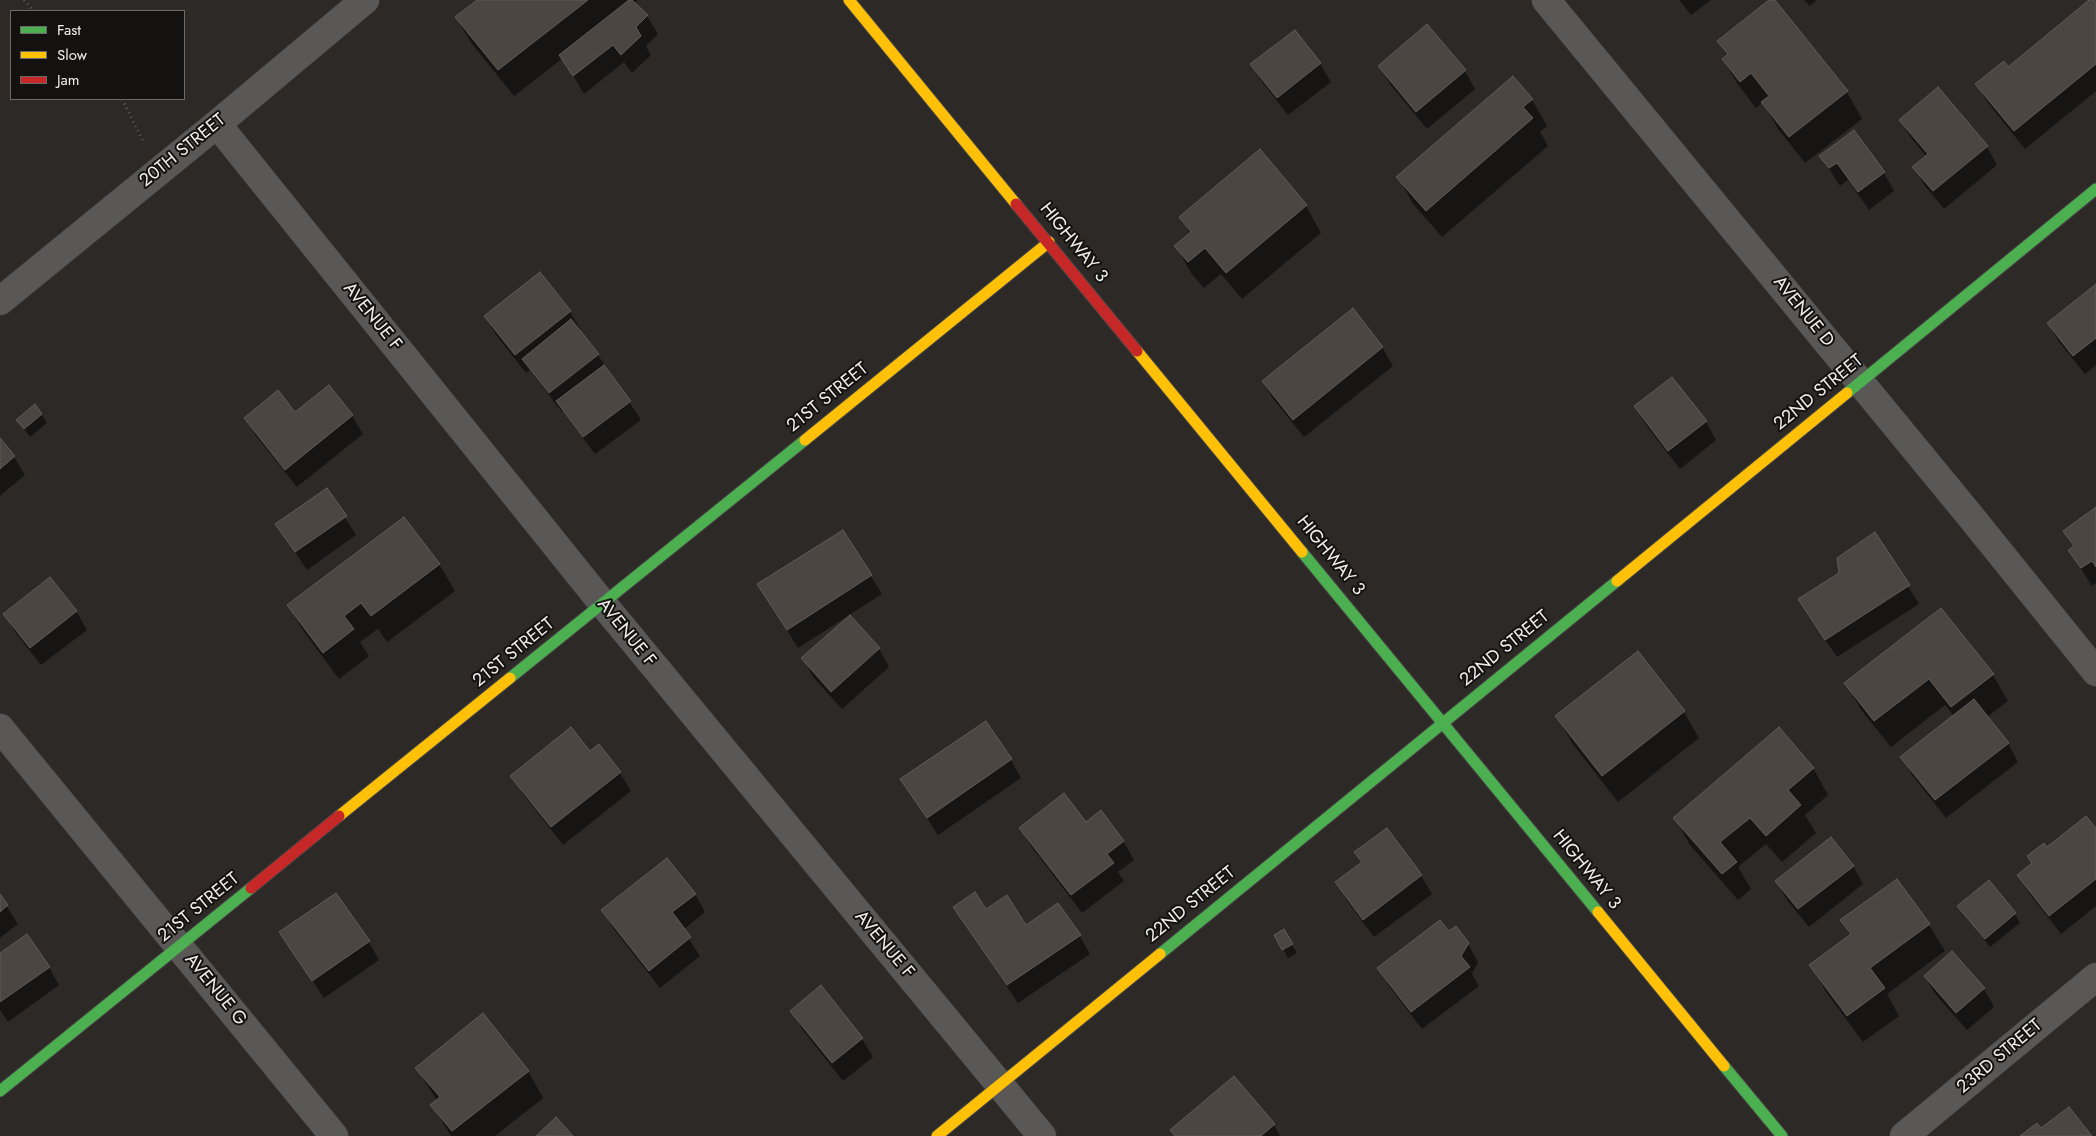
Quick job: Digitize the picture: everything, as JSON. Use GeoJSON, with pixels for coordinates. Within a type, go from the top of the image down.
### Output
{"type":"FeatureCollection","features":[{"type":"Feature","properties":{"kind":"street","name":"20TH STREET"},"geometry":{"type":"LineString","coordinates":[[0,301],[217,124],[364,0]]}},
{"type":"Feature","properties":{"kind":"street","name":"HIGHWAY 3"},"geometry":{"type":"LineString","coordinates":[[849,0],[1782,1136]]}},
{"type":"Feature","properties":{"kind":"street","name":"AVENUE D"},"geometry":{"type":"LineString","coordinates":[[1546,0],[2096,672]]}},
{"type":"Feature","properties":{"kind":"street","name":"AVENUE F"},"geometry":{"type":"LineString","coordinates":[[217,124],[602,604],[1042,1136]]}},
{"type":"Feature","properties":{"kind":"street","name":"22ND STREET"},"geometry":{"type":"LineString","coordinates":[[937,1136],[2096,190]]}},
{"type":"Feature","properties":{"kind":"street","name":"21ST STREET"},"geometry":{"type":"LineString","coordinates":[[0,1091],[1049,242]]}},
{"type":"Feature","properties":{"kind":"street","name":"AVENUE G"},"geometry":{"type":"LineString","coordinates":[[0,728],[334,1136]]}},
{"type":"Feature","properties":{"kind":"street","name":"23RD STREET"},"geometry":{"type":"LineString","coordinates":[[1904,1136],[2096,977]]}},
{"type":"Feature","properties":{"kind":"path"},"geometry":{"type":"LineString","coordinates":[[24,0],[33,10]]}},
{"type":"Feature","properties":{"kind":"path"},"geometry":{"type":"LineString","coordinates":[[123,100],[159,171]]}},
{"type":"Feature","properties":{"kind":"building"},"geometry":{"type":"Polygon","coordinates":[[[477,0],[588,0],[498,70],[455,17],[477,0]]]}},
{"type":"Feature","properties":{"kind":"building"},"geometry":{"type":"Polygon","coordinates":[[[629,0],[632,0],[648,15],[636,27],[641,36],[621,55],[613,45],[573,76],[559,55],[629,0]]]}},
{"type":"Feature","properties":{"kind":"building"},"geometry":{"type":"Polygon","coordinates":[[[1769,0],[1775,0],[1848,91],[1789,137],[1761,102],[1769,96],[1751,73],[1740,82],[1722,59],[1728,54],[1717,41],[1769,0]]]}},
{"type":"Feature","properties":{"kind":"building"},"geometry":{"type":"Polygon","coordinates":[[[2089,0],[2096,2],[2096,64],[2014,131],[1975,84],[2004,61],[2008,67],[2089,0]]]}},
{"type":"Feature","properties":{"kind":"building"},"geometry":{"type":"Polygon","coordinates":[[[1427,24],[1466,70],[1416,112],[1378,66],[1427,24]]]}},
{"type":"Feature","properties":{"kind":"building"},"geometry":{"type":"Polygon","coordinates":[[[1295,30],[1321,63],[1277,98],[1250,64],[1295,30]]]}},
{"type":"Feature","properties":{"kind":"building"},"geometry":{"type":"Polygon","coordinates":[[[1513,76],[1533,99],[1523,107],[1533,118],[1426,211],[1396,177],[1513,76]]]}},
{"type":"Feature","properties":{"kind":"building"},"geometry":{"type":"Polygon","coordinates":[[[1938,87],[1988,146],[1933,191],[1912,167],[1928,154],[1899,120],[1938,87]]]}},
{"type":"Feature","properties":{"kind":"building"},"geometry":{"type":"Polygon","coordinates":[[[1854,130],[1885,172],[1858,192],[1837,163],[1829,168],[1819,156],[1854,130]]]}},
{"type":"Feature","properties":{"kind":"building"},"geometry":{"type":"Polygon","coordinates":[[[1260,149],[1307,205],[1226,273],[1205,248],[1188,262],[1174,246],[1191,232],[1179,217],[1260,149]]]}},
{"type":"Feature","properties":{"kind":"building"},"geometry":{"type":"Polygon","coordinates":[[[540,272],[571,311],[515,355],[484,316],[540,272]]]}},
{"type":"Feature","properties":{"kind":"building"},"geometry":{"type":"Polygon","coordinates":[[[2096,284],[2096,338],[2073,356],[2047,323],[2096,284]]]}},
{"type":"Feature","properties":{"kind":"building"},"geometry":{"type":"Polygon","coordinates":[[[1353,308],[1383,347],[1293,420],[1262,381],[1353,308]]]}},
{"type":"Feature","properties":{"kind":"building"},"geometry":{"type":"Polygon","coordinates":[[[571,319],[599,354],[549,393],[522,359],[571,319]]]}},
{"type":"Feature","properties":{"kind":"building"},"geometry":{"type":"Polygon","coordinates":[[[604,365],[631,401],[583,437],[556,401],[604,365]]]}},
{"type":"Feature","properties":{"kind":"building"},"geometry":{"type":"Polygon","coordinates":[[[1672,377],[1707,421],[1668,451],[1634,406],[1672,377]]]}},
{"type":"Feature","properties":{"kind":"building"},"geometry":{"type":"Polygon","coordinates":[[[329,385],[353,415],[285,470],[244,418],[278,390],[295,412],[329,385]]]}},
{"type":"Feature","properties":{"kind":"building"},"geometry":{"type":"Polygon","coordinates":[[[35,404],[42,414],[24,429],[16,420],[35,404]]]}},
{"type":"Feature","properties":{"kind":"building"},"geometry":{"type":"Polygon","coordinates":[[[0,438],[15,456],[0,469],[0,438]]]}},
{"type":"Feature","properties":{"kind":"building"},"geometry":{"type":"Polygon","coordinates":[[[327,488],[347,516],[295,552],[275,524],[327,488]]]}},
{"type":"Feature","properties":{"kind":"building"},"geometry":{"type":"Polygon","coordinates":[[[2096,507],[2096,567],[2092,561],[2081,568],[2068,550],[2074,546],[2063,531],[2096,507]]]}},
{"type":"Feature","properties":{"kind":"building"},"geometry":{"type":"Polygon","coordinates":[[[404,517],[440,564],[371,616],[361,603],[344,616],[354,629],[323,653],[287,605],[404,517]]]}},
{"type":"Feature","properties":{"kind":"building"},"geometry":{"type":"Polygon","coordinates":[[[843,530],[872,575],[787,630],[757,584],[843,530]]]}},
{"type":"Feature","properties":{"kind":"building"},"geometry":{"type":"Polygon","coordinates":[[[1875,532],[1910,585],[1825,640],[1798,599],[1839,573],[1837,558],[1875,532]]]}},
{"type":"Feature","properties":{"kind":"building"},"geometry":{"type":"Polygon","coordinates":[[[50,577],[77,611],[30,648],[3,614],[50,577]]]}},
{"type":"Feature","properties":{"kind":"building"},"geometry":{"type":"Polygon","coordinates":[[[1941,608],[1994,674],[1951,707],[1929,679],[1874,721],[1844,683],[1941,608]]]}},
{"type":"Feature","properties":{"kind":"building"},"geometry":{"type":"Polygon","coordinates":[[[850,615],[880,648],[831,692],[801,658],[850,615]]]}},
{"type":"Feature","properties":{"kind":"building"},"geometry":{"type":"Polygon","coordinates":[[[1638,651],[1685,711],[1602,776],[1555,716],[1638,651]]]}},
{"type":"Feature","properties":{"kind":"building"},"geometry":{"type":"Polygon","coordinates":[[[1974,699],[2009,743],[1935,800],[1900,757],[1974,699]]]}},
{"type":"Feature","properties":{"kind":"building"},"geometry":{"type":"Polygon","coordinates":[[[986,721],[1012,759],[927,818],[900,779],[986,721]]]}},
{"type":"Feature","properties":{"kind":"building"},"geometry":{"type":"Polygon","coordinates":[[[571,727],[590,751],[599,744],[621,772],[551,827],[510,776],[571,727]]]}},
{"type":"Feature","properties":{"kind":"building"},"geometry":{"type":"Polygon","coordinates":[[[1779,727],[1814,768],[1788,790],[1801,805],[1766,836],[1750,818],[1720,842],[1737,862],[1722,874],[1673,818],[1779,727]]]}},
{"type":"Feature","properties":{"kind":"building"},"geometry":{"type":"Polygon","coordinates":[[[1064,793],[1086,822],[1101,810],[1124,841],[1107,854],[1114,863],[1071,895],[1019,828],[1064,793]]]}},
{"type":"Feature","properties":{"kind":"building"},"geometry":{"type":"Polygon","coordinates":[[[2086,816],[2096,828],[2096,879],[2049,916],[2017,875],[2032,863],[2027,856],[2044,843],[2047,847],[2086,816]]]}},
{"type":"Feature","properties":{"kind":"building"},"geometry":{"type":"Polygon","coordinates":[[[1387,828],[1422,875],[1363,920],[1335,882],[1362,862],[1354,852],[1387,828]]]}},
{"type":"Feature","properties":{"kind":"building"},"geometry":{"type":"Polygon","coordinates":[[[1831,837],[1854,866],[1798,909],[1775,881],[1831,837]]]}},
{"type":"Feature","properties":{"kind":"building"},"geometry":{"type":"Polygon","coordinates":[[[667,858],[696,894],[672,912],[691,937],[649,971],[601,910],[667,858]]]}},
{"type":"Feature","properties":{"kind":"building"},"geometry":{"type":"Polygon","coordinates":[[[1897,879],[1930,924],[1870,968],[1885,988],[1847,1016],[1809,965],[1851,934],[1840,920],[1897,879]]]}},
{"type":"Feature","properties":{"kind":"building"},"geometry":{"type":"Polygon","coordinates":[[[1989,880],[2016,913],[1985,939],[1957,906],[1989,880]]]}},
{"type":"Feature","properties":{"kind":"building"},"geometry":{"type":"Polygon","coordinates":[[[975,892],[986,909],[1007,895],[1026,925],[1058,903],[1081,935],[1007,985],[953,907],[975,892]]]}},
{"type":"Feature","properties":{"kind":"building"},"geometry":{"type":"Polygon","coordinates":[[[336,893],[370,941],[312,981],[279,932],[336,893]]]}},
{"type":"Feature","properties":{"kind":"building"},"geometry":{"type":"Polygon","coordinates":[[[0,894],[8,905],[0,912],[0,894]]]}},
{"type":"Feature","properties":{"kind":"building"},"geometry":{"type":"Polygon","coordinates":[[[1440,920],[1449,931],[1456,926],[1469,943],[1461,956],[1470,967],[1411,1012],[1377,968],[1440,920]]]}},
{"type":"Feature","properties":{"kind":"building"},"geometry":{"type":"Polygon","coordinates":[[[1284,929],[1293,944],[1282,950],[1274,935],[1284,929]]]}},
{"type":"Feature","properties":{"kind":"building"},"geometry":{"type":"Polygon","coordinates":[[[27,934],[50,967],[0,1002],[0,953],[27,934]]]}},
{"type":"Feature","properties":{"kind":"building"},"geometry":{"type":"Polygon","coordinates":[[[1952,951],[1985,988],[1956,1013],[1924,976],[1952,951]]]}},
{"type":"Feature","properties":{"kind":"building"},"geometry":{"type":"Polygon","coordinates":[[[821,985],[863,1038],[832,1063],[790,1011],[821,985]]]}},
{"type":"Feature","properties":{"kind":"building"},"geometry":{"type":"Polygon","coordinates":[[[483,1013],[529,1071],[452,1131],[430,1105],[440,1097],[415,1068],[483,1013]]]}},
{"type":"Feature","properties":{"kind":"building"},"geometry":{"type":"Polygon","coordinates":[[[1234,1076],[1275,1124],[1261,1136],[1175,1136],[1170,1130],[1234,1076]]]}},
{"type":"Feature","properties":{"kind":"building"},"geometry":{"type":"Polygon","coordinates":[[[2069,1107],[2092,1136],[2020,1136],[2037,1123],[2041,1128],[2069,1107]]]}},
{"type":"Feature","properties":{"kind":"building"},"geometry":{"type":"Polygon","coordinates":[[[556,1117],[573,1136],[536,1136],[556,1117]]]}},
{"type":"Feature","properties":{"kind":"traffic: fast"},"geometry":{"type":"LineString","coordinates":[[1847,393],[2096,189]]}},
{"type":"Feature","properties":{"kind":"traffic: fast"},"geometry":{"type":"LineString","coordinates":[[510,678],[805,440]]}},
{"type":"Feature","properties":{"kind":"traffic: fast"},"geometry":{"type":"LineString","coordinates":[[1302,552],[1598,912]]}},
{"type":"Feature","properties":{"kind":"traffic: fast"},"geometry":{"type":"LineString","coordinates":[[1160,954],[1617,581]]}},
{"type":"Feature","properties":{"kind":"traffic: fast"},"geometry":{"type":"LineString","coordinates":[[0,1091],[251,888]]}},
{"type":"Feature","properties":{"kind":"traffic: fast"},"geometry":{"type":"LineString","coordinates":[[1724,1066],[1782,1136]]}},
{"type":"Feature","properties":{"kind":"traffic: slow"},"geometry":{"type":"LineString","coordinates":[[849,0],[1016,204]]}},
{"type":"Feature","properties":{"kind":"traffic: slow"},"geometry":{"type":"LineString","coordinates":[[805,440],[1049,242]]}},
{"type":"Feature","properties":{"kind":"traffic: slow"},"geometry":{"type":"LineString","coordinates":[[1137,351],[1302,552]]}},
{"type":"Feature","properties":{"kind":"traffic: slow"},"geometry":{"type":"LineString","coordinates":[[1617,581],[1847,393]]}},
{"type":"Feature","properties":{"kind":"traffic: slow"},"geometry":{"type":"LineString","coordinates":[[339,816],[510,678]]}},
{"type":"Feature","properties":{"kind":"traffic: slow"},"geometry":{"type":"LineString","coordinates":[[1598,912],[1724,1066]]}},
{"type":"Feature","properties":{"kind":"traffic: slow"},"geometry":{"type":"LineString","coordinates":[[937,1136],[1160,954]]}},
{"type":"Feature","properties":{"kind":"traffic: jam"},"geometry":{"type":"LineString","coordinates":[[1016,204],[1137,351]]}},
{"type":"Feature","properties":{"kind":"traffic: jam"},"geometry":{"type":"LineString","coordinates":[[251,888],[339,816]]}}]}
